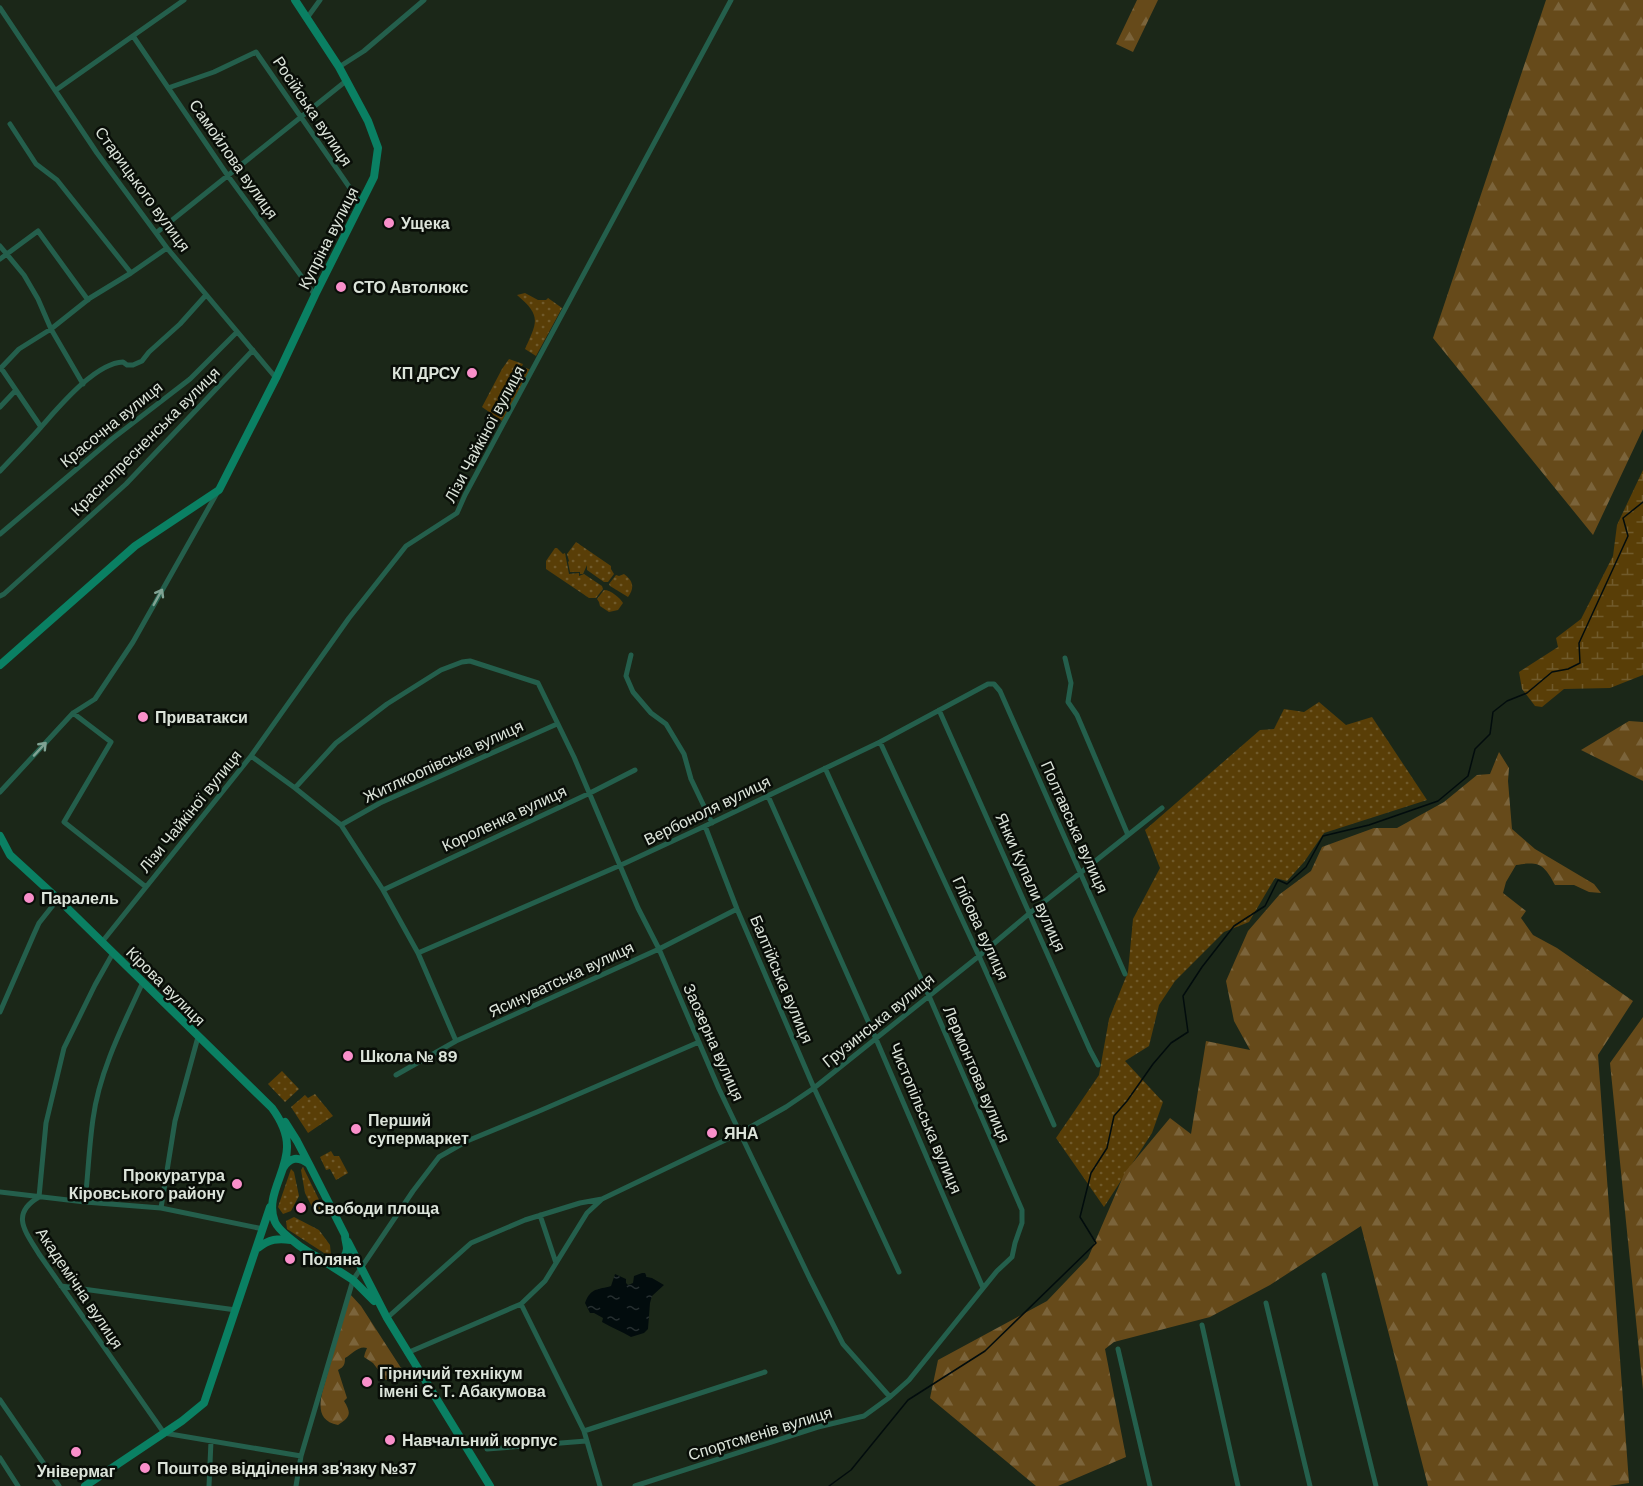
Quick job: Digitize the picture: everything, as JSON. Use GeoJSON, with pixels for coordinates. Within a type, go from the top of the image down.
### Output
{"type":"FeatureCollection","features":[{"type":"Feature","properties":{"kind":"main road","name":"Купріна вулиця"},"geometry":{"type":"LineString","coordinates":[[0,665],[135,546],[219,490],[374,177],[378,148],[368,121],[339,68],[295,0]]}},
{"type":"Feature","properties":{"kind":"main road","name":"Кірова вулиця"},"geometry":{"type":"LineString","coordinates":[[0,836],[10,855],[272,1108],[284,1129],[287,1140],[288,1149],[273,1200],[204,1403],[182,1421],[85,1486]]}},
{"type":"Feature","properties":{"kind":"main road"},"geometry":{"type":"LineString","coordinates":[[272,1108],[289,1127],[380,1306],[407,1353],[490,1486]]}},
{"type":"Feature","properties":{"kind":"main road"},"geometry":{"type":"LineString","coordinates":[[283,1168],[287,1161],[294,1158],[304,1160],[309,1164]]}},
{"type":"Feature","properties":{"kind":"main road","name":"Кірова вулиця"},"geometry":{"type":"LineString","coordinates":[[273,1200],[275,1224],[292,1240],[353,1280],[380,1306]]}},
{"type":"Feature","properties":{"kind":"main road"},"geometry":{"type":"LineString","coordinates":[[320,1259],[334,1261],[343,1257],[347,1248],[345,1235]]}},
{"type":"Feature","properties":{"kind":"main road"},"geometry":{"type":"LineString","coordinates":[[257,1249],[265,1242],[274,1239],[292,1240]]}},
{"type":"Feature","properties":{"kind":"street"},"geometry":{"type":"LineString","coordinates":[[56,90],[184,0]]}},
{"type":"Feature","properties":{"kind":"street"},"geometry":{"type":"LineString","coordinates":[[308,18],[320,0]]}},
{"type":"Feature","properties":{"kind":"street"},"geometry":{"type":"LineString","coordinates":[[339,68],[364,51],[424,0]]}},
{"type":"Feature","properties":{"kind":"street","name":"Лізи Чайкіної вулиця"},"geometry":{"type":"LineString","coordinates":[[102,942],[251,756],[349,618],[406,546],[457,513],[731,0]]}},
{"type":"Feature","properties":{"kind":"street","name":"Старицького вулиця"},"geometry":{"type":"LineString","coordinates":[[0,8],[97,153],[167,248],[276,378]]}},
{"type":"Feature","properties":{"kind":"street","name":"Самойлова вулиця"},"geometry":{"type":"LineString","coordinates":[[133,36],[228,176],[315,295]]}},
{"type":"Feature","properties":{"kind":"street","name":"Російська вулиця"},"geometry":{"type":"LineString","coordinates":[[168,88],[214,72],[256,52],[361,204]]}},
{"type":"Feature","properties":{"kind":"street"},"geometry":{"type":"LineString","coordinates":[[156,233],[346,81]]}},
{"type":"Feature","properties":{"kind":"street"},"geometry":{"type":"LineString","coordinates":[[10,124],[36,164],[57,180],[131,273]]}},
{"type":"Feature","properties":{"kind":"street"},"geometry":{"type":"LineString","coordinates":[[0,259],[38,231],[88,300]]}},
{"type":"Feature","properties":{"kind":"street"},"geometry":{"type":"LineString","coordinates":[[0,246],[6,256],[24,274],[51,329],[84,384]]}},
{"type":"Feature","properties":{"kind":"street"},"geometry":{"type":"LineString","coordinates":[[41,427],[1,369],[19,349],[167,248]]}},
{"type":"Feature","properties":{"kind":"street"},"geometry":{"type":"LineString","coordinates":[[0,471],[68,397],[96,373],[117,362],[133,365],[142,361],[206,295]]}},
{"type":"Feature","properties":{"kind":"street","name":"Красочна вулиця"},"geometry":{"type":"LineString","coordinates":[[0,534],[112,439],[190,379],[237,332]]}},
{"type":"Feature","properties":{"kind":"street","name":"Краснопресненська вулиця"},"geometry":{"type":"LineString","coordinates":[[0,596],[126,484],[253,351]]}},
{"type":"Feature","properties":{"kind":"street"},"geometry":{"type":"LineString","coordinates":[[0,407],[15,390]]}},
{"type":"Feature","properties":{"kind":"street","name":"Купріна вулиця"},"geometry":{"type":"LineString","coordinates":[[0,792],[74,713],[94,699],[133,642],[219,490]]}},
{"type":"Feature","properties":{"kind":"street","name":"Балтійська вулиця"},"geometry":{"type":"LineString","coordinates":[[631,655],[626,676],[633,692],[651,713],[666,724],[684,754],[737,909],[814,1088],[900,1272]]}},
{"type":"Feature","properties":{"kind":"street"},"geometry":{"type":"LineString","coordinates":[[1065,658],[1071,683],[1068,702],[1077,715],[1128,835]]}},
{"type":"Feature","properties":{"kind":"street","name":"Заозерна вулиця"},"geometry":{"type":"LineString","coordinates":[[295,788],[336,743],[387,704],[441,670],[470,661],[538,683],[574,757],[740,1133],[843,1344],[890,1397]]}},
{"type":"Feature","properties":{"kind":"street","name":"Вербоноля вулиця"},"geometry":{"type":"LineString","coordinates":[[418,953],[621,866],[880,742],[988,684],[994,684],[1000,691]]}},
{"type":"Feature","properties":{"kind":"street","name":"Полтавська вулиця"},"geometry":{"type":"LineString","coordinates":[[1000,691],[1125,974]]}},
{"type":"Feature","properties":{"kind":"street","name":"Янки Купали вулиця"},"geometry":{"type":"LineString","coordinates":[[939,710],[1098,1065]]}},
{"type":"Feature","properties":{"kind":"street"},"geometry":{"type":"LineString","coordinates":[[74,713],[111,742],[64,822],[146,887]]}},
{"type":"Feature","properties":{"kind":"street","name":"Житлкоопівська вулиця"},"geometry":{"type":"LineString","coordinates":[[341,825],[380,803],[557,724]]}},
{"type":"Feature","properties":{"kind":"street","name":"Глібова вулиця"},"geometry":{"type":"LineString","coordinates":[[880,742],[980,956],[1054,1125]]}},
{"type":"Feature","properties":{"kind":"street"},"geometry":{"type":"LineString","coordinates":[[251,756],[341,825],[383,890],[418,953],[456,1041]]}},
{"type":"Feature","properties":{"kind":"street","name":"Лермонтова вулиця"},"geometry":{"type":"LineString","coordinates":[[825,768],[929,996],[1022,1210],[1022,1223],[1012,1257],[997,1271],[909,1380],[890,1397]]}},
{"type":"Feature","properties":{"kind":"street","name":"Короленка вулиця"},"geometry":{"type":"LineString","coordinates":[[383,890],[635,770]]}},
{"type":"Feature","properties":{"kind":"street","name":"Чистопільська вулиця"},"geometry":{"type":"LineString","coordinates":[[768,796],[983,1288]]}},
{"type":"Feature","properties":{"kind":"street","name":"Грузинська вулиця"},"geometry":{"type":"LineString","coordinates":[[387,1318],[471,1243],[525,1220],[582,1202],[602,1199],[740,1133],[786,1107],[876,1039],[1162,808]]}},
{"type":"Feature","properties":{"kind":"street"},"geometry":{"type":"LineString","coordinates":[[0,1012],[39,923],[58,899]]}},
{"type":"Feature","properties":{"kind":"street","name":"Ясинуватська вулиця"},"geometry":{"type":"LineString","coordinates":[[396,1075],[456,1041],[659,949],[737,909]]}},
{"type":"Feature","properties":{"kind":"street"},"geometry":{"type":"LineString","coordinates":[[39,1197],[46,1123],[64,1048],[113,953]]}},
{"type":"Feature","properties":{"kind":"street"},"geometry":{"type":"LineString","coordinates":[[86,1202],[93,1118],[101,1083],[120,1032],[143,982]]}},
{"type":"Feature","properties":{"kind":"street"},"geometry":{"type":"LineString","coordinates":[[160,1208],[176,1121],[198,1036]]}},
{"type":"Feature","properties":{"kind":"street"},"geometry":{"type":"LineString","coordinates":[[296,1486],[302,1456],[353,1280],[412,1191],[438,1157],[467,1141],[699,1042]]}},
{"type":"Feature","properties":{"kind":"street"},"geometry":{"type":"LineString","coordinates":[[0,1192],[160,1208],[263,1229]]}},
{"type":"Feature","properties":{"kind":"street","name":"Академічна вулиця"},"geometry":{"type":"LineString","coordinates":[[39,1197],[28,1203],[24,1210],[21,1222],[26,1234],[164,1433]]}},
{"type":"Feature","properties":{"kind":"street"},"geometry":{"type":"LineString","coordinates":[[407,1353],[520,1304],[545,1281],[587,1213],[602,1199]]}},
{"type":"Feature","properties":{"kind":"street"},"geometry":{"type":"LineString","coordinates":[[582,1202],[587,1213]]}},
{"type":"Feature","properties":{"kind":"street","name":"Грузинська вулиця"},"geometry":{"type":"LineString","coordinates":[[525,1220],[582,1202]]}},
{"type":"Feature","properties":{"kind":"street"},"geometry":{"type":"LineString","coordinates":[[540,1215],[556,1263]]}},
{"type":"Feature","properties":{"kind":"street"},"geometry":{"type":"LineString","coordinates":[[1324,1275],[1376,1486]]}},
{"type":"Feature","properties":{"kind":"street"},"geometry":{"type":"LineString","coordinates":[[62,1286],[236,1310]]}},
{"type":"Feature","properties":{"kind":"street"},"geometry":{"type":"LineString","coordinates":[[1266,1303],[1310,1486]]}},
{"type":"Feature","properties":{"kind":"street"},"geometry":{"type":"LineString","coordinates":[[520,1304],[584,1431],[600,1486]]}},
{"type":"Feature","properties":{"kind":"street"},"geometry":{"type":"LineString","coordinates":[[1202,1325],[1238,1486]]}},
{"type":"Feature","properties":{"kind":"street"},"geometry":{"type":"LineString","coordinates":[[1118,1349],[1150,1486]]}},
{"type":"Feature","properties":{"kind":"street"},"geometry":{"type":"LineString","coordinates":[[584,1431],[765,1372]]}},
{"type":"Feature","properties":{"kind":"street","name":"Спортсменів вулиця"},"geometry":{"type":"LineString","coordinates":[[635,1486],[818,1427],[864,1416],[890,1397]]}},
{"type":"Feature","properties":{"kind":"street"},"geometry":{"type":"LineString","coordinates":[[0,1400],[59,1486]]}},
{"type":"Feature","properties":{"kind":"street"},"geometry":{"type":"LineString","coordinates":[[164,1433],[302,1456]]}},
{"type":"Feature","properties":{"kind":"street"},"geometry":{"type":"LineString","coordinates":[[209,1486],[211,1441]]}},
{"type":"Feature","properties":{"kind":"street"},"geometry":{"type":"LineString","coordinates":[[487,1449],[586,1441]]}},
{"type":"Feature","properties":{"kind":"street"},"geometry":{"type":"LineString","coordinates":[[0,1458],[18,1486]]}},
{"type":"Feature","properties":{"kind":"green space"},"geometry":{"type":"Polygon","coordinates":[[[1137,0],[1158,0],[1133,52],[1116,44],[1137,0]]]}},
{"type":"Feature","properties":{"kind":"green space"},"geometry":{"type":"Polygon","coordinates":[[[1546,0],[1643,0],[1643,429],[1593,535],[1433,338],[1546,0]]]}},
{"type":"Feature","properties":{"kind":"green space"},"geometry":{"type":"Polygon","coordinates":[[[525,293],[538,300],[548,298],[562,308],[536,356],[525,349],[535,320],[530,308],[517,295],[525,293]]]}},
{"type":"Feature","properties":{"kind":"green space"},"geometry":{"type":"Polygon","coordinates":[[[509,359],[523,364],[518,375],[522,376],[526,368],[531,370],[502,421],[482,407],[509,359]]]}},
{"type":"Feature","properties":{"kind":"green space"},"geometry":{"type":"Polygon","coordinates":[[[1643,470],[1643,675],[1610,688],[1564,689],[1542,707],[1535,706],[1522,689],[1519,672],[1558,647],[1556,638],[1581,619],[1613,556],[1617,525],[1643,470]]]}},
{"type":"Feature","properties":{"kind":"green space"},"geometry":{"type":"Polygon","coordinates":[[[576,542],[611,566],[614,574],[608,582],[604,582],[587,570],[587,565],[583,574],[570,572],[567,554],[576,542]]]}},
{"type":"Feature","properties":{"kind":"green space"},"geometry":{"type":"Polygon","coordinates":[[[555,548],[565,553],[569,574],[579,573],[579,576],[584,574],[602,586],[603,589],[596,598],[589,598],[546,569],[546,561],[555,548]]]}},
{"type":"Feature","properties":{"kind":"green space"},"geometry":{"type":"Polygon","coordinates":[[[624,574],[632,584],[628,597],[609,584],[616,575],[624,574]]]}},
{"type":"Feature","properties":{"kind":"green space"},"geometry":{"type":"Polygon","coordinates":[[[604,590],[622,601],[618,610],[609,612],[600,606],[597,599],[604,590]]]}},
{"type":"Feature","properties":{"kind":"green space"},"geometry":{"type":"Polygon","coordinates":[[[1319,702],[1346,725],[1372,717],[1427,800],[1324,833],[1304,862],[1287,881],[1275,878],[1249,922],[1224,932],[1175,981],[1159,1005],[1149,1046],[1125,1061],[1163,1102],[1152,1133],[1104,1207],[1056,1138],[1099,1075],[1109,1019],[1128,972],[1133,919],[1160,868],[1145,830],[1260,730],[1274,729],[1284,709],[1304,712],[1319,702]]]}},
{"type":"Feature","properties":{"kind":"green space"},"geometry":{"type":"Polygon","coordinates":[[[1629,721],[1643,722],[1643,781],[1581,750],[1629,721]]]}},
{"type":"Feature","properties":{"kind":"green space"},"geometry":{"type":"Polygon","coordinates":[[[1499,752],[1509,768],[1512,829],[1535,849],[1594,884],[1601,893],[1589,892],[1574,885],[1555,885],[1544,868],[1530,863],[1516,865],[1506,882],[1503,893],[1526,911],[1521,918],[1533,935],[1557,948],[1633,1001],[1598,1055],[1629,1483],[1609,1486],[1428,1486],[1361,1226],[1270,1285],[1210,1317],[1114,1342],[1105,1349],[1126,1457],[1058,1486],[1036,1486],[930,1398],[938,1360],[1047,1301],[1088,1258],[1125,1172],[1170,1118],[1191,1134],[1206,1041],[1250,1050],[1234,1021],[1226,981],[1248,931],[1280,894],[1311,871],[1322,847],[1374,828],[1397,828],[1444,802],[1477,775],[1490,774],[1499,752]]]}},
{"type":"Feature","properties":{"kind":"green space"},"geometry":{"type":"Polygon","coordinates":[[[1643,1017],[1643,1390],[1610,1063],[1643,1017]]]}},
{"type":"Feature","properties":{"kind":"green space"},"geometry":{"type":"Polygon","coordinates":[[[282,1071],[299,1089],[285,1102],[268,1084],[282,1071]]]}},
{"type":"Feature","properties":{"kind":"green space"},"geometry":{"type":"Polygon","coordinates":[[[315,1094],[333,1116],[308,1133],[291,1107],[305,1095],[308,1098],[315,1094]]]}},
{"type":"Feature","properties":{"kind":"green space"},"geometry":{"type":"Polygon","coordinates":[[[331,1151],[334,1156],[339,1156],[348,1173],[336,1180],[330,1169],[326,1170],[320,1157],[331,1151]]]}},
{"type":"Feature","properties":{"kind":"green space"},"geometry":{"type":"Polygon","coordinates":[[[303,1167],[324,1210],[316,1215],[305,1193],[301,1170],[303,1167]]]}},
{"type":"Feature","properties":{"kind":"green space"},"geometry":{"type":"Polygon","coordinates":[[[291,1169],[294,1172],[299,1196],[291,1211],[283,1214],[278,1207],[291,1169]]]}},
{"type":"Feature","properties":{"kind":"green space"},"geometry":{"type":"Polygon","coordinates":[[[294,1217],[319,1230],[330,1245],[331,1255],[324,1253],[287,1229],[286,1221],[294,1217]]]}},
{"type":"Feature","properties":{"kind":"green space"},"geometry":{"type":"Polygon","coordinates":[[[350,1294],[361,1306],[403,1371],[390,1380],[386,1380],[373,1363],[364,1357],[367,1348],[364,1347],[345,1358],[344,1365],[338,1370],[347,1398],[344,1401],[349,1412],[345,1420],[338,1425],[327,1420],[322,1413],[322,1393],[350,1294]]]}},
{"type":"Feature","properties":{"kind":"water"},"geometry":{"type":"Polygon","coordinates":[[[642,1273],[664,1285],[652,1296],[648,1329],[644,1333],[631,1337],[602,1322],[603,1318],[590,1313],[585,1303],[587,1298],[595,1290],[611,1286],[615,1274],[626,1279],[628,1285],[633,1283],[634,1276],[642,1273]]]}},
{"type":"Feature","properties":{"kind":"waterway"},"geometry":{"type":"LineString","coordinates":[[829,1486],[851,1470],[908,1400],[985,1351],[1096,1243],[1080,1217],[1091,1173],[1107,1148],[1114,1116],[1171,1043],[1188,1032],[1183,996],[1234,926],[1265,906],[1278,880],[1287,884],[1306,867],[1323,836],[1369,825],[1438,801],[1468,776],[1475,749],[1490,734],[1493,712],[1507,701],[1527,693],[1552,672],[1568,669],[1580,663],[1579,643],[1628,536],[1623,518],[1643,502]]}},
{"type":"Feature","properties":{"kind":"place","name":"Ущека"},"geometry":{"type":"Point","coordinates":[389,223]}},
{"type":"Feature","properties":{"kind":"place","name":"СТО Автолюкс"},"geometry":{"type":"Point","coordinates":[341,287]}},
{"type":"Feature","properties":{"kind":"place","name":"КП ДРСУ"},"geometry":{"type":"Point","coordinates":[472,373]}},
{"type":"Feature","properties":{"kind":"place","name":"Приватакси"},"geometry":{"type":"Point","coordinates":[143,717]}},
{"type":"Feature","properties":{"kind":"place","name":"Паралель"},"geometry":{"type":"Point","coordinates":[29,898]}},
{"type":"Feature","properties":{"kind":"place","name":"Школа № 89"},"geometry":{"type":"Point","coordinates":[348,1056]}},
{"type":"Feature","properties":{"kind":"place","name":"Перший супермаркет"},"geometry":{"type":"Point","coordinates":[356,1129]}},
{"type":"Feature","properties":{"kind":"place","name":"ЯНА"},"geometry":{"type":"Point","coordinates":[712,1133]}},
{"type":"Feature","properties":{"kind":"place","name":"Прокуратура Кіровського району"},"geometry":{"type":"Point","coordinates":[237,1184]}},
{"type":"Feature","properties":{"kind":"place","name":"Свободи площа"},"geometry":{"type":"Point","coordinates":[301,1208]}},
{"type":"Feature","properties":{"kind":"place","name":"Поляна"},"geometry":{"type":"Point","coordinates":[290,1259]}},
{"type":"Feature","properties":{"kind":"place","name":"Гірничий технікум імені Є. Т. Абакумова"},"geometry":{"type":"Point","coordinates":[367,1382]}},
{"type":"Feature","properties":{"kind":"place","name":"Навчальний корпус"},"geometry":{"type":"Point","coordinates":[390,1440]}},
{"type":"Feature","properties":{"kind":"place","name":"Універмаг"},"geometry":{"type":"Point","coordinates":[76,1452]}},
{"type":"Feature","properties":{"kind":"place","name":"Поштове відділення зв'язку №37"},"geometry":{"type":"Point","coordinates":[145,1468]}}]}
